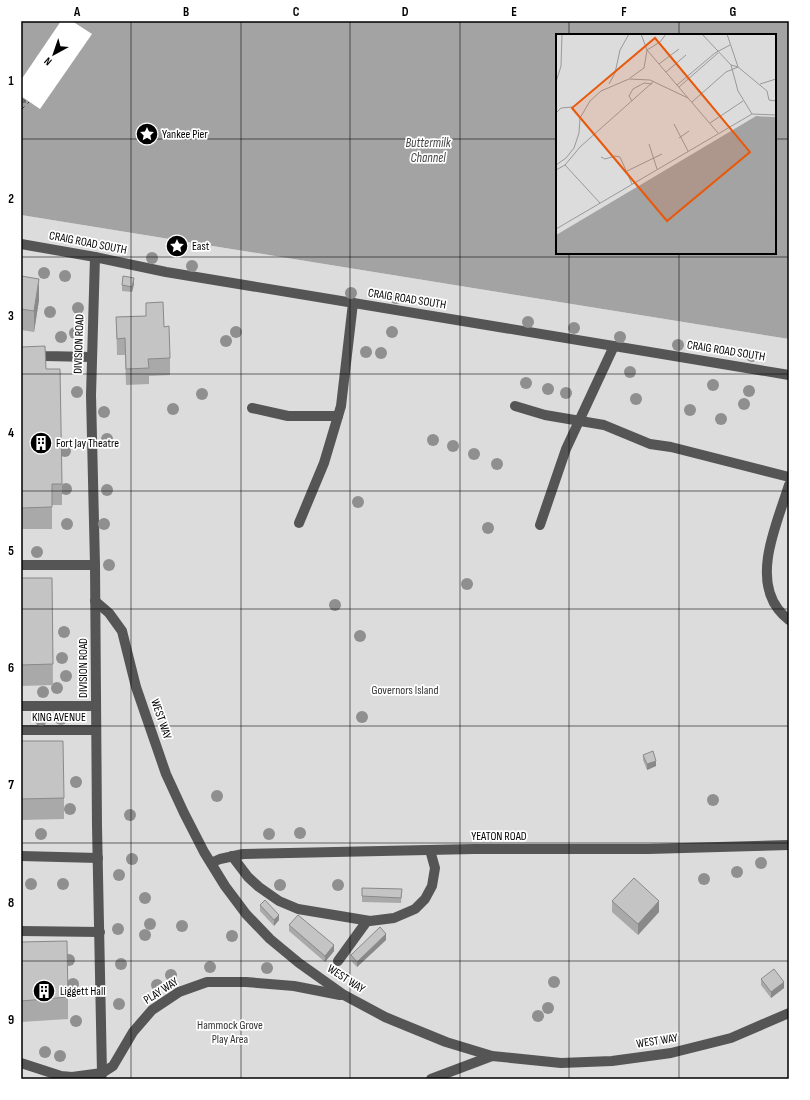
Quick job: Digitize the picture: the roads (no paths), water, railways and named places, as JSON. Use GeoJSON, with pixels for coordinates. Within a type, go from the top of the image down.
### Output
{"type":"FeatureCollection","features":[{"type":"Feature","properties":{"kind":"street","name":"CRAIG ROAD SOUTH"},"geometry":{"type":"LineString","coordinates":[[21,244],[95,257],[166,272],[789,375]]}},
{"type":"Feature","properties":{"kind":"street","name":"DIVISION ROAD"},"geometry":{"type":"LineString","coordinates":[[95,257],[90,395],[95,565],[96,730],[102,1076]]}},
{"type":"Feature","properties":{"kind":"street"},"geometry":{"type":"LineString","coordinates":[[299,523],[324,463],[338,416],[353,303]]}},
{"type":"Feature","properties":{"kind":"street"},"geometry":{"type":"LineString","coordinates":[[540,525],[566,449],[614,346]]}},
{"type":"Feature","properties":{"kind":"street"},"geometry":{"type":"LineString","coordinates":[[21,353],[44,356],[92,357]]}},
{"type":"Feature","properties":{"kind":"street"},"geometry":{"type":"LineString","coordinates":[[515,406],[545,415],[604,425],[650,444],[670,447],[789,477]]}},
{"type":"Feature","properties":{"kind":"street"},"geometry":{"type":"LineString","coordinates":[[252,408],[288,416],[338,416]]}},
{"type":"Feature","properties":{"kind":"street"},"geometry":{"type":"LineString","coordinates":[[789,485],[768,552],[767,566],[768,589],[772,600],[778,610],[789,620]]}},
{"type":"Feature","properties":{"kind":"street"},"geometry":{"type":"LineString","coordinates":[[21,565],[95,565]]}},
{"type":"Feature","properties":{"kind":"street","name":"WEST WAY"},"geometry":{"type":"LineString","coordinates":[[95,601],[109,613],[122,631],[136,687],[166,774],[184,813],[225,886],[246,914],[270,939],[299,963],[344,995],[385,1017],[446,1042],[492,1056],[561,1063],[612,1061],[671,1053],[732,1038],[789,1013]]}},
{"type":"Feature","properties":{"kind":"street","name":"KING AVENUE"},"geometry":{"type":"LineString","coordinates":[[21,706],[96,706]]}},
{"type":"Feature","properties":{"kind":"street","name":"KING AVENUE"},"geometry":{"type":"LineString","coordinates":[[21,730],[96,730]]}},
{"type":"Feature","properties":{"kind":"street","name":"YEATON ROAD"},"geometry":{"type":"LineString","coordinates":[[211,862],[242,854],[430,850],[648,849],[789,845]]}},
{"type":"Feature","properties":{"kind":"street"},"geometry":{"type":"LineString","coordinates":[[232,856],[248,877],[279,901],[298,909],[367,921],[394,918],[415,909],[425,900],[432,886],[435,868],[430,850]]}},
{"type":"Feature","properties":{"kind":"street"},"geometry":{"type":"LineString","coordinates":[[21,856],[98,858]]}},
{"type":"Feature","properties":{"kind":"street"},"geometry":{"type":"LineString","coordinates":[[338,961],[367,921]]}},
{"type":"Feature","properties":{"kind":"street"},"geometry":{"type":"LineString","coordinates":[[21,931],[100,932]]}},
{"type":"Feature","properties":{"kind":"street","name":"PLAY WAY"},"geometry":{"type":"LineString","coordinates":[[102,1076],[113,1066],[133,1032],[152,1010],[179,992],[207,982],[246,982],[294,986],[344,995]]}},
{"type":"Feature","properties":{"kind":"street"},"geometry":{"type":"LineString","coordinates":[[431,1079],[492,1056]]}},
{"type":"Feature","properties":{"kind":"street"},"geometry":{"type":"LineString","coordinates":[[21,1063],[61,1076],[102,1076]]}},
{"type":"Feature","properties":{"kind":"water","name":"Buttermilk Channel"},"geometry":{"type":"Polygon","coordinates":[[[21,21],[789,21],[789,339],[21,215],[21,21]]]}},
{"type":"Feature","properties":{"kind":"place","name":"Yankee Pier"},"geometry":{"type":"Point","coordinates":[147,134]}},
{"type":"Feature","properties":{"kind":"place","name":"East"},"geometry":{"type":"Point","coordinates":[177,246]}},
{"type":"Feature","properties":{"kind":"place","name":"Fort Jay Theatre"},"geometry":{"type":"Point","coordinates":[41,443]}},
{"type":"Feature","properties":{"kind":"place","name":"Liggett Hall"},"geometry":{"type":"Point","coordinates":[44,991]}},
{"type":"Feature","properties":{"kind":"park label","name":"Governors Island"},"geometry":{"type":"Point","coordinates":[405,690]}},
{"type":"Feature","properties":{"kind":"park label","name":"Hammock Grove Play Area"},"geometry":{"type":"Point","coordinates":[230,1032]}}]}
